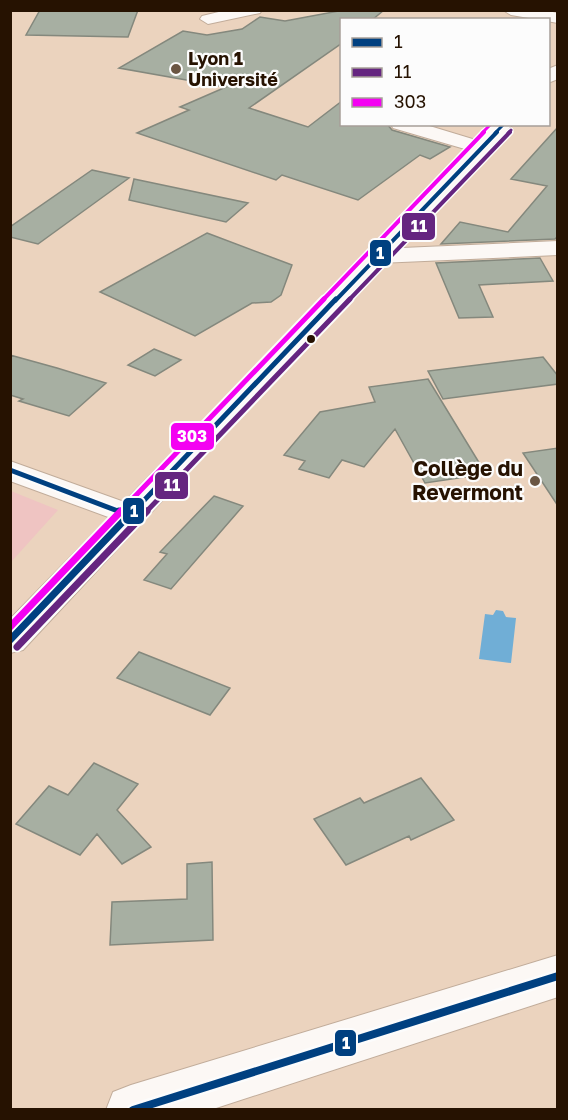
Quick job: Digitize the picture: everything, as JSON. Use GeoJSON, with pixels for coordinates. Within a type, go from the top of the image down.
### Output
{"type":"FeatureCollection","features":[{"type":"Feature","properties":{"kind":"main road"},"geometry":{"type":"LineString","coordinates":[[208,19],[254,10]]}},
{"type":"Feature","properties":{"kind":"main road"},"geometry":{"type":"LineString","coordinates":[[511,10],[553,17]]}},
{"type":"Feature","properties":{"kind":"main road"},"geometry":{"type":"LineString","coordinates":[[407,126],[482,148]]}},
{"type":"Feature","properties":{"kind":"main road"},"geometry":{"type":"LineString","coordinates":[[10,641],[502,126]]}},
{"type":"Feature","properties":{"kind":"main road"},"geometry":{"type":"LineString","coordinates":[[379,256],[558,248]]}},
{"type":"Feature","properties":{"kind":"main road"},"geometry":{"type":"LineString","coordinates":[[10,470],[130,515]]}},
{"type":"Feature","properties":{"kind":"main road"},"geometry":{"type":"LineString","coordinates":[[131,1110],[558,976]]}},
{"type":"Feature","properties":{"kind":"shaded area"},"geometry":{"type":"Polygon","coordinates":[[[11,491],[58,510],[10,562],[11,491]]]}},
{"type":"Feature","properties":{"kind":"water"},"geometry":{"type":"Polygon","coordinates":[[[496,610],[503,611],[506,617],[516,618],[511,663],[479,659],[485,614],[493,615],[496,610]]]}},
{"type":"Feature","properties":{"kind":"building"},"geometry":{"type":"Polygon","coordinates":[[[40,10],[138,10],[128,37],[26,35],[40,10]]]}},
{"type":"Feature","properties":{"kind":"building"},"geometry":{"type":"Polygon","coordinates":[[[344,10],[384,10],[374,18],[340,18],[340,44],[249,108],[308,127],[340,103],[340,126],[389,126],[392,130],[450,147],[430,159],[420,155],[358,200],[282,175],[276,180],[137,133],[189,110],[180,107],[226,87],[119,68],[183,31],[207,35],[242,29],[260,17],[285,21],[344,10]]]}},
{"type":"Feature","properties":{"kind":"building"},"geometry":{"type":"Polygon","coordinates":[[[558,127],[558,236],[555,239],[441,244],[460,222],[508,232],[547,186],[511,179],[558,127]]]}},
{"type":"Feature","properties":{"kind":"building"},"geometry":{"type":"Polygon","coordinates":[[[92,170],[129,178],[38,244],[10,237],[10,227],[92,170]]]}},
{"type":"Feature","properties":{"kind":"building"},"geometry":{"type":"Polygon","coordinates":[[[134,179],[248,203],[226,222],[129,200],[134,179]]]}},
{"type":"Feature","properties":{"kind":"building"},"geometry":{"type":"Polygon","coordinates":[[[207,233],[292,265],[281,295],[271,302],[252,303],[195,336],[100,292],[207,233]]]}},
{"type":"Feature","properties":{"kind":"building"},"geometry":{"type":"Polygon","coordinates":[[[540,258],[553,281],[479,285],[493,317],[459,318],[436,263],[540,258]]]}},
{"type":"Feature","properties":{"kind":"building"},"geometry":{"type":"Polygon","coordinates":[[[154,349],[181,360],[155,376],[128,365],[154,349]]]}},
{"type":"Feature","properties":{"kind":"building"},"geometry":{"type":"Polygon","coordinates":[[[10,355],[106,383],[69,416],[19,401],[23,399],[10,395],[10,355]]]}},
{"type":"Feature","properties":{"kind":"building"},"geometry":{"type":"Polygon","coordinates":[[[543,357],[558,376],[558,384],[443,399],[428,371],[543,357]]]}},
{"type":"Feature","properties":{"kind":"building"},"geometry":{"type":"Polygon","coordinates":[[[428,379],[486,474],[425,483],[395,429],[364,467],[342,460],[329,478],[299,469],[305,461],[284,455],[320,412],[375,402],[369,387],[428,379]]]}},
{"type":"Feature","properties":{"kind":"building"},"geometry":{"type":"Polygon","coordinates":[[[558,448],[558,506],[523,453],[558,448]]]}},
{"type":"Feature","properties":{"kind":"building"},"geometry":{"type":"Polygon","coordinates":[[[214,496],[243,506],[171,589],[144,580],[167,554],[160,552],[214,496]]]}},
{"type":"Feature","properties":{"kind":"building"},"geometry":{"type":"Polygon","coordinates":[[[139,652],[230,688],[210,715],[117,678],[139,652]]]}},
{"type":"Feature","properties":{"kind":"building"},"geometry":{"type":"Polygon","coordinates":[[[94,763],[138,784],[117,810],[151,847],[122,864],[97,834],[80,855],[16,824],[49,786],[68,795],[94,763]]]}},
{"type":"Feature","properties":{"kind":"building"},"geometry":{"type":"Polygon","coordinates":[[[421,778],[454,820],[411,840],[409,836],[346,865],[314,819],[360,798],[364,803],[421,778]]]}},
{"type":"Feature","properties":{"kind":"building"},"geometry":{"type":"Polygon","coordinates":[[[212,862],[213,940],[110,945],[112,902],[187,899],[187,864],[212,862]]]}},
{"type":"Feature","properties":{"kind":"transit line","name":"303"},"geometry":{"type":"LineString","coordinates":[[10,627],[489,126]]}},
{"type":"Feature","properties":{"kind":"transit line","name":"1"},"geometry":{"type":"LineString","coordinates":[[10,640],[502,126]]}},
{"type":"Feature","properties":{"kind":"transit line","name":"11"},"geometry":{"type":"LineString","coordinates":[[17,647],[511,130]]}},
{"type":"Feature","properties":{"kind":"transit line","name":"1"},"geometry":{"type":"LineString","coordinates":[[10,470],[130,515]]}},
{"type":"Feature","properties":{"kind":"transit line","name":"1"},"geometry":{"type":"LineString","coordinates":[[133,1110],[558,976]]}},
{"type":"Feature","properties":{"kind":"place","name":"Lyon 1 Université"},"geometry":{"type":"Point","coordinates":[176,69]}},
{"type":"Feature","properties":{"kind":"place","name":"Collège du Revermont"},"geometry":{"type":"Point","coordinates":[535,481]}}]}
